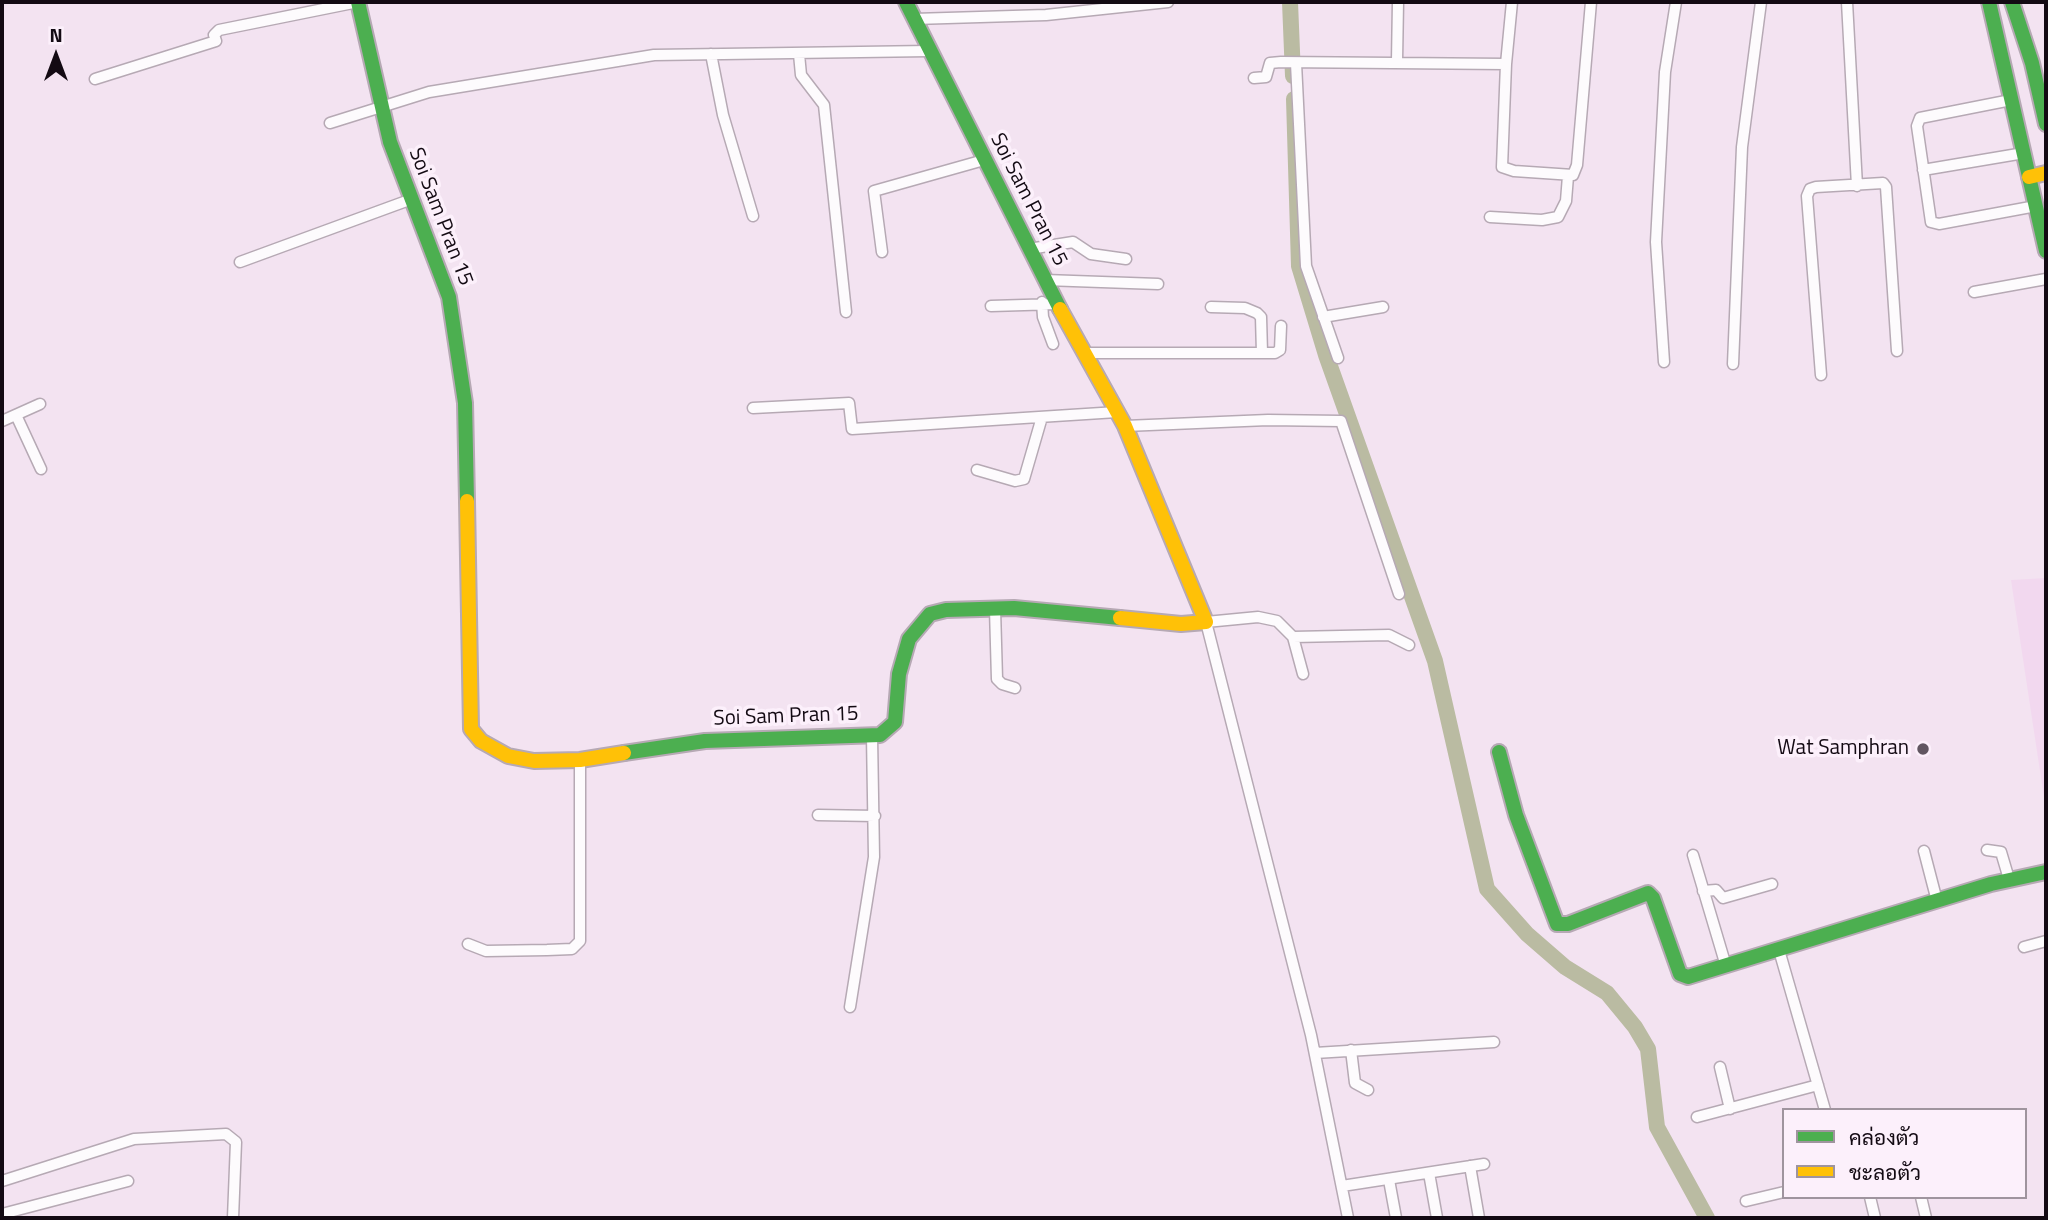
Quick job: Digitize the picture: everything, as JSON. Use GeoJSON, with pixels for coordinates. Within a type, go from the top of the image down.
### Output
{"type":"FeatureCollection","features":[{"type":"Feature","properties":{"kind":"street","name":"Soi Sam Pran 15"},"geometry":{"type":"LineString","coordinates":[[358,2],[380,106],[394,154],[449,297],[465,402],[472,733],[481,741],[521,760],[580,760],[705,741],[872,736],[889,730],[895,722],[903,657],[909,639],[930,614],[946,610],[995,609],[1181,624],[1206,622],[1125,426],[1084,353],[1049,303],[1045,280],[906,2]]}},
{"type":"Feature","properties":{"kind":"street"},"geometry":{"type":"LineString","coordinates":[[95,79],[216,41],[214,35],[219,30],[358,2]]}},
{"type":"Feature","properties":{"kind":"street"},"geometry":{"type":"LineString","coordinates":[[914,19],[1046,15],[1168,2]]}},
{"type":"Feature","properties":{"kind":"street"},"geometry":{"type":"LineString","coordinates":[[1396,61],[1398,2]]}},
{"type":"Feature","properties":{"kind":"street"},"geometry":{"type":"LineString","coordinates":[[1512,2],[1506,64],[1502,167],[1568,176],[1576,171],[1577,165],[1591,2]]}},
{"type":"Feature","properties":{"kind":"street"},"geometry":{"type":"LineString","coordinates":[[1664,362],[1656,242],[1665,72],[1676,2]]}},
{"type":"Feature","properties":{"kind":"street"},"geometry":{"type":"LineString","coordinates":[[1733,364],[1742,147],[1760,2]]}},
{"type":"Feature","properties":{"kind":"street"},"geometry":{"type":"LineString","coordinates":[[1847,2],[1857,186]]}},
{"type":"Feature","properties":{"kind":"street"},"geometry":{"type":"LineString","coordinates":[[1989,2],[2046,251]]}},
{"type":"Feature","properties":{"kind":"street"},"geometry":{"type":"LineString","coordinates":[[2012,2],[2032,63],[2046,124]]}},
{"type":"Feature","properties":{"kind":"street"},"geometry":{"type":"LineString","coordinates":[[330,123],[429,92],[654,55],[929,51]]}},
{"type":"Feature","properties":{"kind":"street"},"geometry":{"type":"LineString","coordinates":[[711,54],[723,115],[753,216]]}},
{"type":"Feature","properties":{"kind":"street"},"geometry":{"type":"LineString","coordinates":[[799,54],[800,75],[824,105],[846,312]]}},
{"type":"Feature","properties":{"kind":"street"},"geometry":{"type":"LineString","coordinates":[[1254,78],[1266,77],[1270,63],[1281,62],[1506,64]]}},
{"type":"Feature","properties":{"kind":"street"},"geometry":{"type":"LineString","coordinates":[[1295,63],[1306,266],[1338,358]]}},
{"type":"Feature","properties":{"kind":"street"},"geometry":{"type":"LineString","coordinates":[[2011,100],[1920,118],[1917,126],[1933,224],[2036,206]]}},
{"type":"Feature","properties":{"kind":"street"},"geometry":{"type":"LineString","coordinates":[[1923,170],[2024,153]]}},
{"type":"Feature","properties":{"kind":"street"},"geometry":{"type":"LineString","coordinates":[[881,252],[874,191],[984,160]]}},
{"type":"Feature","properties":{"kind":"street"},"geometry":{"type":"LineString","coordinates":[[2029,177],[2046,173]]}},
{"type":"Feature","properties":{"kind":"street"},"geometry":{"type":"LineString","coordinates":[[1490,217],[1542,220],[1558,217],[1566,201],[1568,176]]}},
{"type":"Feature","properties":{"kind":"street"},"geometry":{"type":"LineString","coordinates":[[1821,374],[1807,196],[1810,189],[1816,187],[1882,183],[1887,191],[1897,351]]}},
{"type":"Feature","properties":{"kind":"street"},"geometry":{"type":"LineString","coordinates":[[240,262],[412,199]]}},
{"type":"Feature","properties":{"kind":"street"},"geometry":{"type":"LineString","coordinates":[[1029,249],[1073,242],[1091,254],[1126,259]]}},
{"type":"Feature","properties":{"kind":"street"},"geometry":{"type":"LineString","coordinates":[[1974,292],[2046,279]]}},
{"type":"Feature","properties":{"kind":"street"},"geometry":{"type":"LineString","coordinates":[[1045,280],[1158,284]]}},
{"type":"Feature","properties":{"kind":"street"},"geometry":{"type":"LineString","coordinates":[[991,306],[1049,303]]}},
{"type":"Feature","properties":{"kind":"street"},"geometry":{"type":"LineString","coordinates":[[1049,303],[1042,314],[1053,344]]}},
{"type":"Feature","properties":{"kind":"street"},"geometry":{"type":"LineString","coordinates":[[1211,307],[1245,308],[1257,313],[1261,317],[1262,353]]}},
{"type":"Feature","properties":{"kind":"street"},"geometry":{"type":"LineString","coordinates":[[1323,317],[1383,307]]}},
{"type":"Feature","properties":{"kind":"street"},"geometry":{"type":"LineString","coordinates":[[1084,353],[1262,353],[1280,350],[1281,326]]}},
{"type":"Feature","properties":{"kind":"street"},"geometry":{"type":"LineString","coordinates":[[753,408],[849,403],[852,429],[1116,412]]}},
{"type":"Feature","properties":{"kind":"street"},"geometry":{"type":"LineString","coordinates":[[2,421],[40,404]]}},
{"type":"Feature","properties":{"kind":"street"},"geometry":{"type":"LineString","coordinates":[[16,415],[41,469]]}},
{"type":"Feature","properties":{"kind":"street"},"geometry":{"type":"LineString","coordinates":[[976,470],[1015,481],[1024,479],[1042,417]]}},
{"type":"Feature","properties":{"kind":"street"},"geometry":{"type":"LineString","coordinates":[[1125,426],[1268,420],[1341,421],[1399,594]]}},
{"type":"Feature","properties":{"kind":"street"},"geometry":{"type":"LineString","coordinates":[[995,609],[998,679],[1016,688]]}},
{"type":"Feature","properties":{"kind":"street"},"geometry":{"type":"LineString","coordinates":[[1303,674],[1293,637],[1288,630],[1269,618],[1240,617],[1206,622],[1315,1053],[1348,1218]]}},
{"type":"Feature","properties":{"kind":"street"},"geometry":{"type":"LineString","coordinates":[[1293,637],[1390,635],[1409,645]]}},
{"type":"Feature","properties":{"kind":"street"},"geometry":{"type":"LineString","coordinates":[[850,1007],[872,877],[875,816],[872,736]]}},
{"type":"Feature","properties":{"kind":"street"},"geometry":{"type":"LineString","coordinates":[[1499,752],[1516,815],[1547,904],[1558,924],[1568,924],[1648,892],[1653,898],[1680,974],[1696,977],[2009,879],[2046,872]]}},
{"type":"Feature","properties":{"kind":"street"},"geometry":{"type":"LineString","coordinates":[[468,944],[486,951],[547,950],[572,949],[580,942],[580,760]]}},
{"type":"Feature","properties":{"kind":"street"},"geometry":{"type":"LineString","coordinates":[[818,815],[875,816]]}},
{"type":"Feature","properties":{"kind":"street"},"geometry":{"type":"LineString","coordinates":[[1987,850],[2001,852],[2009,879]]}},
{"type":"Feature","properties":{"kind":"street"},"geometry":{"type":"LineString","coordinates":[[1924,851],[1937,901]]}},
{"type":"Feature","properties":{"kind":"street"},"geometry":{"type":"LineString","coordinates":[[1693,855],[1726,966]]}},
{"type":"Feature","properties":{"kind":"street"},"geometry":{"type":"LineString","coordinates":[[1703,891],[1716,890],[1723,898],[1772,884]]}},
{"type":"Feature","properties":{"kind":"street"},"geometry":{"type":"LineString","coordinates":[[2024,947],[2046,941]]}},
{"type":"Feature","properties":{"kind":"street"},"geometry":{"type":"LineString","coordinates":[[1779,950],[1824,1108]]}},
{"type":"Feature","properties":{"kind":"street"},"geometry":{"type":"LineString","coordinates":[[1315,1053],[1494,1042]]}},
{"type":"Feature","properties":{"kind":"street"},"geometry":{"type":"LineString","coordinates":[[1351,1050],[1355,1083],[1368,1090]]}},
{"type":"Feature","properties":{"kind":"street"},"geometry":{"type":"LineString","coordinates":[[1720,1067],[1730,1109]]}},
{"type":"Feature","properties":{"kind":"street"},"geometry":{"type":"LineString","coordinates":[[1697,1117],[1818,1085]]}},
{"type":"Feature","properties":{"kind":"street"},"geometry":{"type":"LineString","coordinates":[[2,1181],[134,1139],[226,1134],[236,1142],[233,1218]]}},
{"type":"Feature","properties":{"kind":"street"},"geometry":{"type":"LineString","coordinates":[[1342,1186],[1484,1164]]}},
{"type":"Feature","properties":{"kind":"street"},"geometry":{"type":"LineString","coordinates":[[1470,1166],[1479,1218]]}},
{"type":"Feature","properties":{"kind":"street"},"geometry":{"type":"LineString","coordinates":[[1429,1173],[1437,1218]]}},
{"type":"Feature","properties":{"kind":"street"},"geometry":{"type":"LineString","coordinates":[[1390,1180],[1396,1218]]}},
{"type":"Feature","properties":{"kind":"street"},"geometry":{"type":"LineString","coordinates":[[2,1214],[128,1181]]}},
{"type":"Feature","properties":{"kind":"street"},"geometry":{"type":"LineString","coordinates":[[1746,1201],[1782,1192]]}},
{"type":"Feature","properties":{"kind":"street"},"geometry":{"type":"LineString","coordinates":[[1870,1199],[1875,1218]]}},
{"type":"Feature","properties":{"kind":"street"},"geometry":{"type":"LineString","coordinates":[[1921,1199],[1926,1218]]}},
{"type":"Feature","properties":{"kind":"shaded area"},"geometry":{"type":"Polygon","coordinates":[[[2046,578],[2046,804],[2045,804],[2011,580],[2046,578]]]}},
{"type":"Feature","properties":{"kind":"waterway"},"geometry":{"type":"LineString","coordinates":[[1290,2],[1293,76]]}},
{"type":"Feature","properties":{"kind":"waterway"},"geometry":{"type":"LineString","coordinates":[[1294,99],[1299,266],[1326,355],[1435,661],[1487,889],[1527,934],[1565,967],[1607,993],[1635,1027],[1648,1049],[1657,1127],[1707,1218]]}},
{"type":"Feature","properties":{"kind":"traffic: fast"},"geometry":{"type":"LineString","coordinates":[[358,2],[390,142],[449,297],[465,403],[467,501]]}},
{"type":"Feature","properties":{"kind":"traffic: fast"},"geometry":{"type":"LineString","coordinates":[[906,2],[1060,309]]}},
{"type":"Feature","properties":{"kind":"traffic: fast"},"geometry":{"type":"LineString","coordinates":[[1989,2],[2046,251]]}},
{"type":"Feature","properties":{"kind":"traffic: fast"},"geometry":{"type":"LineString","coordinates":[[2012,2],[2032,63],[2046,124]]}},
{"type":"Feature","properties":{"kind":"traffic: fast"},"geometry":{"type":"LineString","coordinates":[[624,753],[705,741],[880,735],[895,722],[899,674],[909,639],[930,614],[946,610],[1014,608],[1120,618]]}},
{"type":"Feature","properties":{"kind":"traffic: fast"},"geometry":{"type":"LineString","coordinates":[[1499,752],[1516,815],[1557,924],[1568,924],[1648,893],[1653,898],[1680,974],[1688,977],[1991,884],[2046,872]]}},
{"type":"Feature","properties":{"kind":"traffic: slow"},"geometry":{"type":"LineString","coordinates":[[2029,177],[2046,173]]}},
{"type":"Feature","properties":{"kind":"traffic: slow"},"geometry":{"type":"LineString","coordinates":[[1060,309],[1125,426],[1206,622],[1181,624],[1120,618]]}},
{"type":"Feature","properties":{"kind":"traffic: slow"},"geometry":{"type":"LineString","coordinates":[[467,501],[471,729],[481,741],[508,756],[534,761],[580,760],[624,753]]}},
{"type":"Feature","properties":{"kind":"place","name":"Wat Samphran"},"geometry":{"type":"Point","coordinates":[1923,749]}}]}
